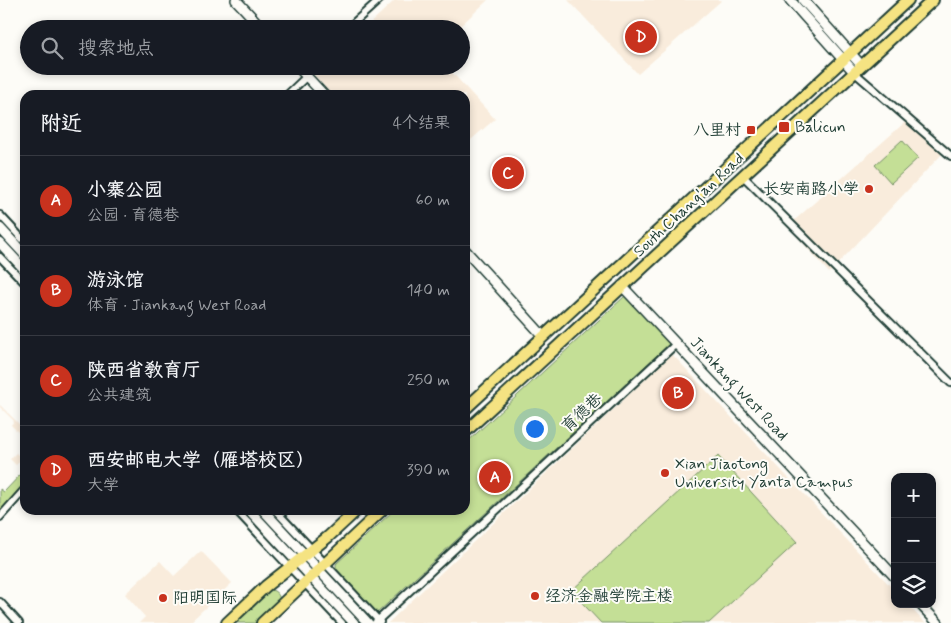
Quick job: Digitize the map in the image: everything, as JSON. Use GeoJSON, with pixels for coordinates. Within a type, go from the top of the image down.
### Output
{"type":"FeatureCollection","features":[{"type":"Feature","properties":{"kind":"main road","name":"South Chang'an Road"},"geometry":{"type":"LineString","coordinates":[[470,404],[908,0]]}},
{"type":"Feature","properties":{"kind":"main road","name":"South Chang'an Road"},"geometry":{"type":"LineString","coordinates":[[470,427],[933,0]]}},
{"type":"Feature","properties":{"kind":"main road"},"geometry":{"type":"LineString","coordinates":[[226,623],[266,586],[351,515]]}},
{"type":"Feature","properties":{"kind":"main road"},"geometry":{"type":"LineString","coordinates":[[269,621],[315,573],[377,515]]}},
{"type":"Feature","properties":{"kind":"street"},"geometry":{"type":"LineString","coordinates":[[236,0],[254,20]]}},
{"type":"Feature","properties":{"kind":"street"},"geometry":{"type":"LineString","coordinates":[[357,20],[379,0]]}},
{"type":"Feature","properties":{"kind":"street"},"geometry":{"type":"LineString","coordinates":[[790,0],[847,56]]}},
{"type":"Feature","properties":{"kind":"street"},"geometry":{"type":"LineString","coordinates":[[803,0],[859,70],[951,156]]}},
{"type":"Feature","properties":{"kind":"street"},"geometry":{"type":"LineString","coordinates":[[291,90],[306,76],[319,90]]}},
{"type":"Feature","properties":{"kind":"street"},"geometry":{"type":"LineString","coordinates":[[743,176],[951,383]]}},
{"type":"Feature","properties":{"kind":"street"},"geometry":{"type":"LineString","coordinates":[[0,215],[20,237]]}},
{"type":"Feature","properties":{"kind":"street"},"geometry":{"type":"LineString","coordinates":[[0,228],[20,250]]}},
{"type":"Feature","properties":{"kind":"street"},"geometry":{"type":"LineString","coordinates":[[0,243],[20,265]]}},
{"type":"Feature","properties":{"kind":"street"},"geometry":{"type":"LineString","coordinates":[[470,256],[543,336]]}},
{"type":"Feature","properties":{"kind":"street"},"geometry":{"type":"LineString","coordinates":[[0,257],[20,278]]}},
{"type":"Feature","properties":{"kind":"street","name":"Jiankang West Road"},"geometry":{"type":"LineString","coordinates":[[622,286],[891,573]]}},
{"type":"Feature","properties":{"kind":"street","name":"育德巷"},"geometry":{"type":"LineString","coordinates":[[378,622],[676,344]]}},
{"type":"Feature","properties":{"kind":"street"},"geometry":{"type":"LineString","coordinates":[[0,518],[20,495]]}},
{"type":"Feature","properties":{"kind":"street"},"geometry":{"type":"LineString","coordinates":[[243,515],[301,558]]}},
{"type":"Feature","properties":{"kind":"street"},"geometry":{"type":"LineString","coordinates":[[254,515],[368,623]]}},
{"type":"Feature","properties":{"kind":"street"},"geometry":{"type":"LineString","coordinates":[[267,515],[354,623]]}},
{"type":"Feature","properties":{"kind":"street"},"geometry":{"type":"LineString","coordinates":[[278,515],[301,558]]}},
{"type":"Feature","properties":{"kind":"street"},"geometry":{"type":"LineString","coordinates":[[315,573],[378,622]]}},
{"type":"Feature","properties":{"kind":"street"},"geometry":{"type":"LineString","coordinates":[[315,573],[342,623]]}},
{"type":"Feature","properties":{"kind":"street"},"geometry":{"type":"LineString","coordinates":[[0,602],[20,623]]}},
{"type":"Feature","properties":{"kind":"street"},"geometry":{"type":"LineString","coordinates":[[924,608],[938,623]]}},
{"type":"Feature","properties":{"kind":"shaded area"},"geometry":{"type":"Polygon","coordinates":[[[395,0],[488,0],[467,20],[374,20],[395,0]]]}},
{"type":"Feature","properties":{"kind":"shaded area"},"geometry":{"type":"Polygon","coordinates":[[[568,0],[722,0],[638,74],[568,0]]]}},
{"type":"Feature","properties":{"kind":"shaded area"},"geometry":{"type":"Polygon","coordinates":[[[314,75],[454,75],[468,90],[328,90],[314,75]]]}},
{"type":"Feature","properties":{"kind":"shaded area"},"geometry":{"type":"Polygon","coordinates":[[[470,92],[495,119],[470,141],[470,92]]]}},
{"type":"Feature","properties":{"kind":"shaded area","name":"长安南路小学"},"geometry":{"type":"Polygon","coordinates":[[[912,116],[944,152],[829,273],[788,226],[912,116]]]}},
{"type":"Feature","properties":{"kind":"shaded area","name":"Xian Jiaotong University Yanta Campus"},"geometry":{"type":"Polygon","coordinates":[[[672,354],[891,587],[891,608],[911,608],[925,623],[388,623],[672,354]]]}},
{"type":"Feature","properties":{"kind":"shaded area"},"geometry":{"type":"Polygon","coordinates":[[[0,405],[20,425],[20,434],[11,425],[14,421],[0,405]]]}},
{"type":"Feature","properties":{"kind":"shaded area"},"geometry":{"type":"Polygon","coordinates":[[[16,453],[20,457],[20,461],[16,465],[10,459],[16,453]]]}},
{"type":"Feature","properties":{"kind":"shaded area"},"geometry":{"type":"Polygon","coordinates":[[[201,551],[232,583],[189,623],[139,623],[145,617],[125,594],[160,561],[174,576],[201,551]]]}},
{"type":"Feature","properties":{"kind":"green space"},"geometry":{"type":"Polygon","coordinates":[[[902,140],[918,158],[891,183],[875,165],[902,140]]]}},
{"type":"Feature","properties":{"kind":"green space"},"geometry":{"type":"Polygon","coordinates":[[[625,296],[669,344],[375,615],[336,575],[336,564],[389,515],[470,515],[470,439],[625,296]]]}},
{"type":"Feature","properties":{"kind":"green space"},"geometry":{"type":"Polygon","coordinates":[[[718,456],[797,542],[709,623],[601,623],[571,591],[718,456]]]}},
{"type":"Feature","properties":{"kind":"green space"},"geometry":{"type":"Polygon","coordinates":[[[20,475],[20,489],[0,512],[0,489],[4,492],[20,475]]]}},
{"type":"Feature","properties":{"kind":"green space"},"geometry":{"type":"Polygon","coordinates":[[[270,590],[277,594],[280,601],[256,623],[235,623],[270,590]]]}},
{"type":"Feature","properties":{"kind":"place","name":"西安邮电大学（雁塔校区）"},"geometry":{"type":"Point","coordinates":[641,37]}},
{"type":"Feature","properties":{"kind":"place","name":"Balicun"},"geometry":{"type":"Point","coordinates":[784,127]}},
{"type":"Feature","properties":{"kind":"place","name":"八里村"},"geometry":{"type":"Point","coordinates":[751,130]}},
{"type":"Feature","properties":{"kind":"place","name":"陕西省教育厅"},"geometry":{"type":"Point","coordinates":[508,173]}},
{"type":"Feature","properties":{"kind":"place","name":"长安南路小学"},"geometry":{"type":"Point","coordinates":[869,189]}},
{"type":"Feature","properties":{"kind":"place","name":"游泳馆"},"geometry":{"type":"Point","coordinates":[678,393]}},
{"type":"Feature","properties":{"kind":"place","name":"Xian Jiaotong University Yanta Campus"},"geometry":{"type":"Point","coordinates":[665,473]}},
{"type":"Feature","properties":{"kind":"place","name":"小寨公园"},"geometry":{"type":"Point","coordinates":[495,477]}},
{"type":"Feature","properties":{"kind":"place","name":"经济金融学院主楼"},"geometry":{"type":"Point","coordinates":[535,596]}},
{"type":"Feature","properties":{"kind":"place","name":"阳明国际"},"geometry":{"type":"Point","coordinates":[163,598]}}]}
